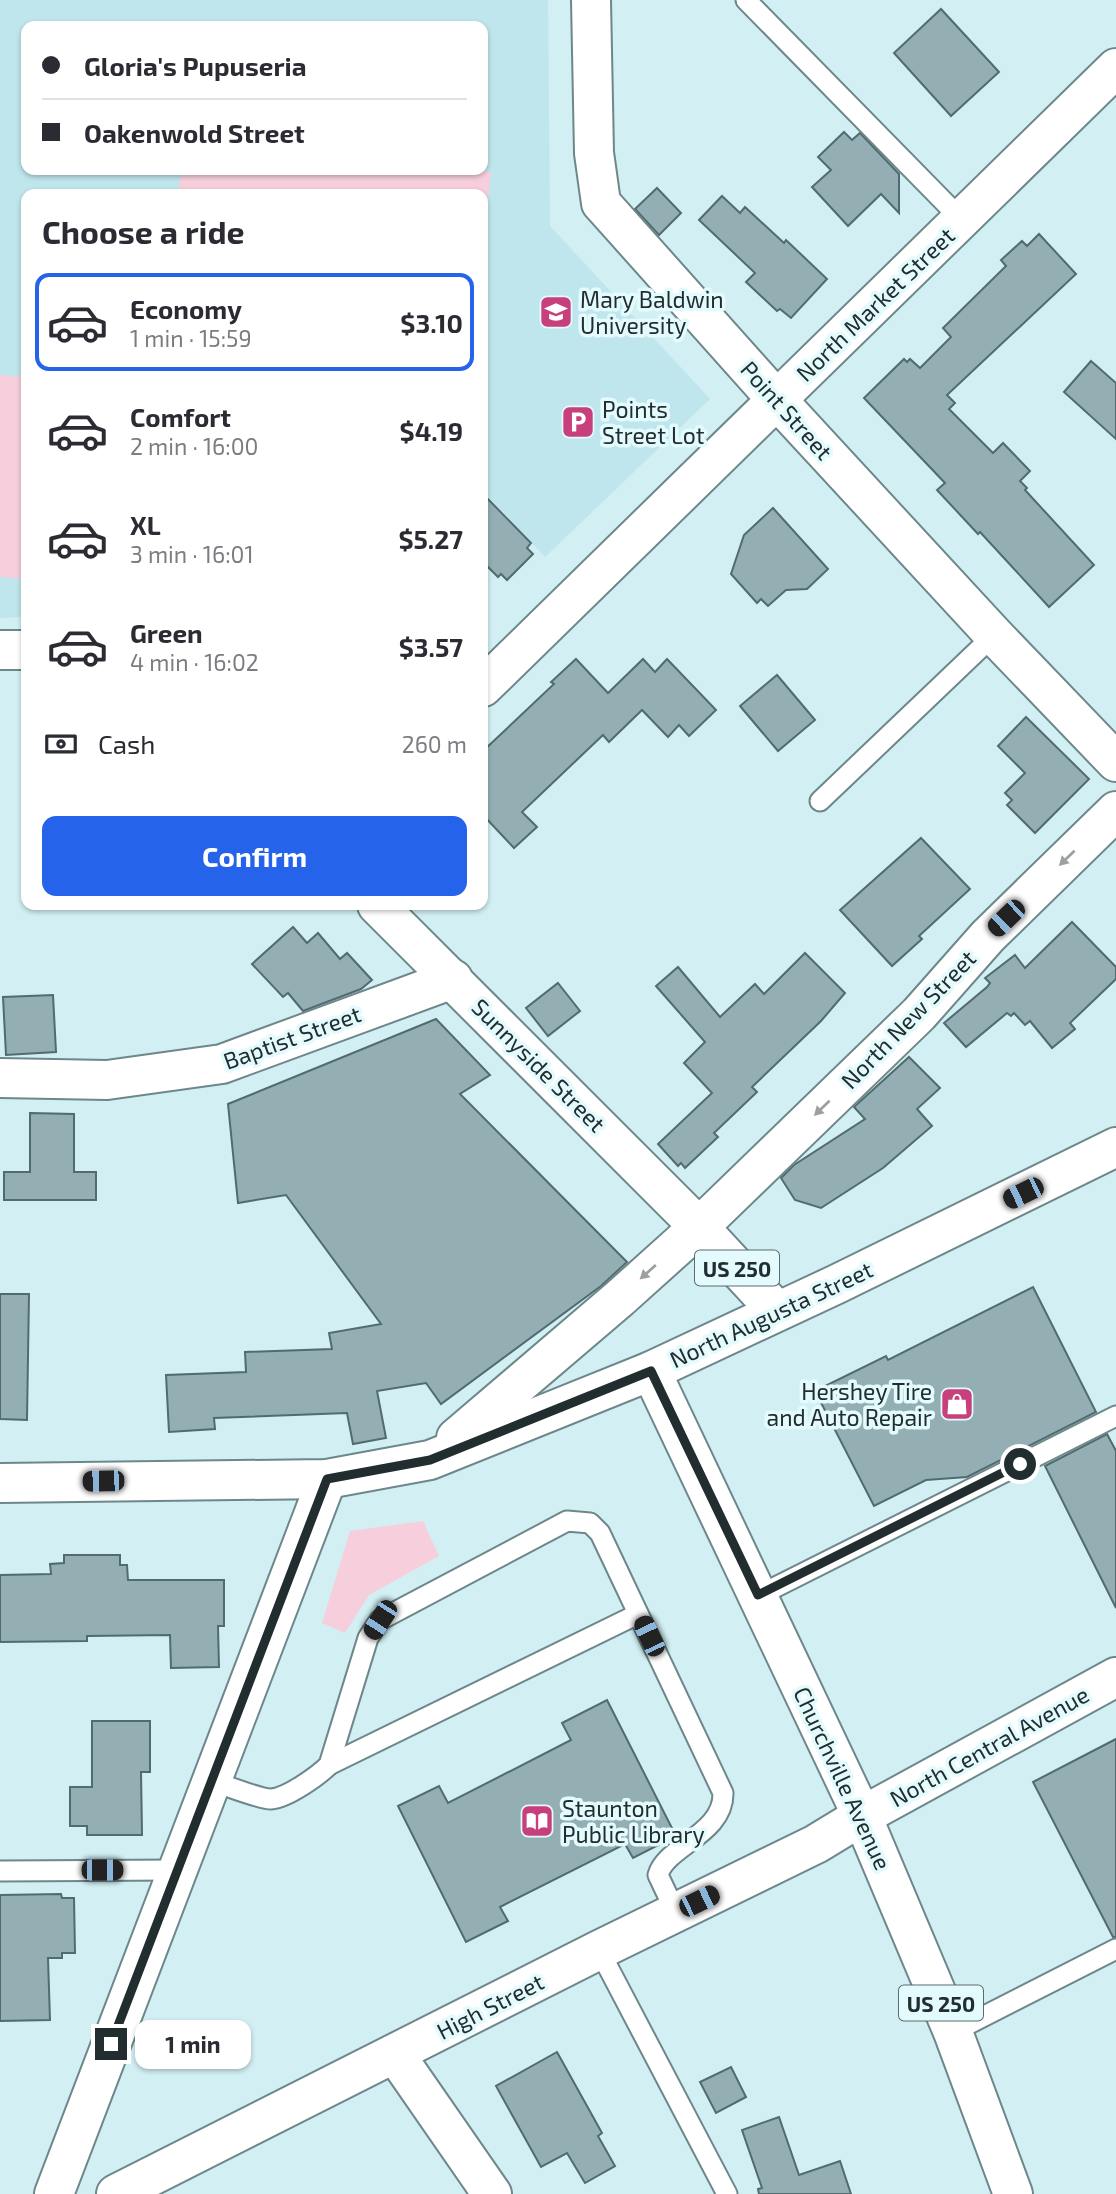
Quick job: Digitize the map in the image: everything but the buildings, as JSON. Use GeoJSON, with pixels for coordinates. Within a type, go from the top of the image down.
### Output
{"type":"FeatureCollection","features":[{"type":"Feature","properties":{"kind":"street","name":"Point Street"},"geometry":{"type":"LineString","coordinates":[[591,0],[594,153],[601,204],[777,400],[994,635],[1116,762]]}},
{"type":"Feature","properties":{"kind":"street","name":"North Market Street"},"geometry":{"type":"LineString","coordinates":[[488,682],[1116,68]]}},
{"type":"Feature","properties":{"kind":"street"},"geometry":{"type":"LineString","coordinates":[[0,650],[21,650]]}},
{"type":"Feature","properties":{"kind":"street","name":"North New Street"},"geometry":{"type":"LineString","coordinates":[[430,1460],[699,1227],[919,1014],[988,936],[1116,811]]}},
{"type":"Feature","properties":{"kind":"street","name":"Sunnyside Street"},"geometry":{"type":"LineString","coordinates":[[382,910],[699,1227]]}},
{"type":"Feature","properties":{"kind":"street","name":"Baptist Street"},"geometry":{"type":"LineString","coordinates":[[0,1078],[107,1080],[222,1064],[453,979]]}},
{"type":"Feature","properties":{"kind":"street","name":"North Augusta Street"},"geometry":{"type":"LineString","coordinates":[[0,1483],[327,1479],[430,1460],[651,1371],[776,1310],[837,1284],[1116,1147]]}},
{"type":"Feature","properties":{"kind":"street","name":"US 250"},"geometry":{"type":"LineString","coordinates":[[699,1227],[776,1310]]}},
{"type":"Feature","properties":{"kind":"street","name":"Churchville Avenue"},"geometry":{"type":"LineString","coordinates":[[651,1371],[862,1816],[953,2032],[1013,2194]]}},
{"type":"Feature","properties":{"kind":"street"},"geometry":{"type":"LineString","coordinates":[[54,2194],[327,1479]]}},
{"type":"Feature","properties":{"kind":"street","name":"North Central Avenue"},"geometry":{"type":"LineString","coordinates":[[862,1816],[1116,1677]]}},
{"type":"Feature","properties":{"kind":"street","name":"High Street"},"geometry":{"type":"LineString","coordinates":[[116,2194],[599,1950],[816,1844],[862,1816]]}},
{"type":"Feature","properties":{"kind":"street"},"geometry":{"type":"LineString","coordinates":[[395,2053],[492,2194]]}},
{"type":"Feature","properties":{"kind":"lane"},"geometry":{"type":"LineString","coordinates":[[746,0],[961,219]]}},
{"type":"Feature","properties":{"kind":"lane"},"geometry":{"type":"LineString","coordinates":[[820,801],[994,635]]}},
{"type":"Feature","properties":{"kind":"lane"},"geometry":{"type":"LineString","coordinates":[[758,1595],[1116,1416]]}},
{"type":"Feature","properties":{"kind":"lane"},"geometry":{"type":"LineString","coordinates":[[329,1765],[368,1638],[380,1620],[567,1521],[590,1523],[600,1534],[723,1793],[723,1802],[713,1821],[690,1844],[665,1861],[660,1869],[658,1875],[676,1913]]}},
{"type":"Feature","properties":{"kind":"lane"},"geometry":{"type":"LineString","coordinates":[[212,1781],[270,1799],[284,1796],[329,1765],[638,1614]]}},
{"type":"Feature","properties":{"kind":"lane"},"geometry":{"type":"LineString","coordinates":[[0,1871],[178,1870]]}},
{"type":"Feature","properties":{"kind":"lane"},"geometry":{"type":"LineString","coordinates":[[953,2032],[1116,1949]]}},
{"type":"Feature","properties":{"kind":"lane"},"geometry":{"type":"LineString","coordinates":[[599,1950],[727,2194]]}},
{"type":"Feature","properties":{"kind":"shaded area","name":"Mary Baldwin University"},"geometry":{"type":"Polygon","coordinates":[[[0,0],[548,0],[550,226],[710,399],[545,557],[488,496],[488,189],[21,189],[21,617],[0,618],[0,0]]]}},
{"type":"Feature","properties":{"kind":"shaded area"},"geometry":{"type":"Polygon","coordinates":[[[488,172],[491,172],[488,198],[488,189],[179,189],[180,175],[488,175],[488,172]]]}},
{"type":"Feature","properties":{"kind":"shaded area"},"geometry":{"type":"Polygon","coordinates":[[[0,375],[21,377],[21,579],[0,577],[0,375]]]}},
{"type":"Feature","properties":{"kind":"shaded area"},"geometry":{"type":"Polygon","coordinates":[[[423,1521],[439,1556],[369,1595],[345,1633],[322,1623],[350,1531],[423,1521]]]}},
{"type":"Feature","properties":{"kind":"place","name":"Mary Baldwin University"},"geometry":{"type":"Point","coordinates":[556,312]}},
{"type":"Feature","properties":{"kind":"place","name":"Points Street Lot"},"geometry":{"type":"Point","coordinates":[578,422]}},
{"type":"Feature","properties":{"kind":"place","name":"Hershey Tire and Auto Repair"},"geometry":{"type":"Point","coordinates":[957,1404]}},
{"type":"Feature","properties":{"kind":"place","name":"Staunton Public Library"},"geometry":{"type":"Point","coordinates":[537,1821]}},
{"type":"Feature","properties":{"kind":"route"},"geometry":{"type":"LineString","coordinates":[[111,2044],[327,1479],[430,1460],[651,1371],[758,1595],[1020,1464]]}}]}
